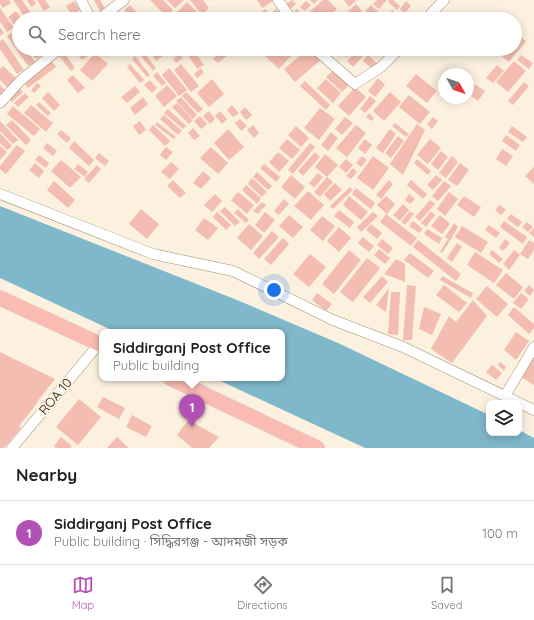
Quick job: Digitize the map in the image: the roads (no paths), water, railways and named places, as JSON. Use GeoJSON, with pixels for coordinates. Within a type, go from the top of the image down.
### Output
{"type":"FeatureCollection","features":[{"type":"Feature","properties":{"kind":"main road"},"geometry":{"type":"LineString","coordinates":[[0,298],[99,345]]}},
{"type":"Feature","properties":{"kind":"main road"},"geometry":{"type":"LineString","coordinates":[[176,381],[317,448]]}},
{"type":"Feature","properties":{"kind":"street"},"geometry":{"type":"LineString","coordinates":[[81,0],[87,12]]}},
{"type":"Feature","properties":{"kind":"street"},"geometry":{"type":"LineString","coordinates":[[108,12],[124,0]]}},
{"type":"Feature","properties":{"kind":"street"},"geometry":{"type":"LineString","coordinates":[[278,0],[286,12]]}},
{"type":"Feature","properties":{"kind":"street"},"geometry":{"type":"LineString","coordinates":[[433,12],[444,0]]}},
{"type":"Feature","properties":{"kind":"street"},"geometry":{"type":"LineString","coordinates":[[0,103],[20,81],[51,56]]}},
{"type":"Feature","properties":{"kind":"street"},"geometry":{"type":"LineString","coordinates":[[323,56],[355,84],[381,67],[392,56]]}},
{"type":"Feature","properties":{"kind":"street"},"geometry":{"type":"LineString","coordinates":[[0,194],[152,254],[233,272],[333,320],[403,347],[534,410]]}},
{"type":"Feature","properties":{"kind":"street","name":"ROA 10"},"geometry":{"type":"LineString","coordinates":[[12,448],[99,346]]}},
{"type":"Feature","properties":{"kind":"street"},"geometry":{"type":"LineString","coordinates":[[505,396],[534,347]]}},
{"type":"Feature","properties":{"kind":"water"},"geometry":{"type":"Polygon","coordinates":[[[0,206],[237,300],[338,343],[486,414],[486,436],[522,436],[522,432],[534,438],[534,448],[365,448],[220,381],[285,381],[285,329],[110,329],[0,278],[0,206]]]}},
{"type":"Feature","properties":{"kind":"place","name":"Siddirganj Post Office"},"geometry":{"type":"Point","coordinates":[192,427]}}]}
